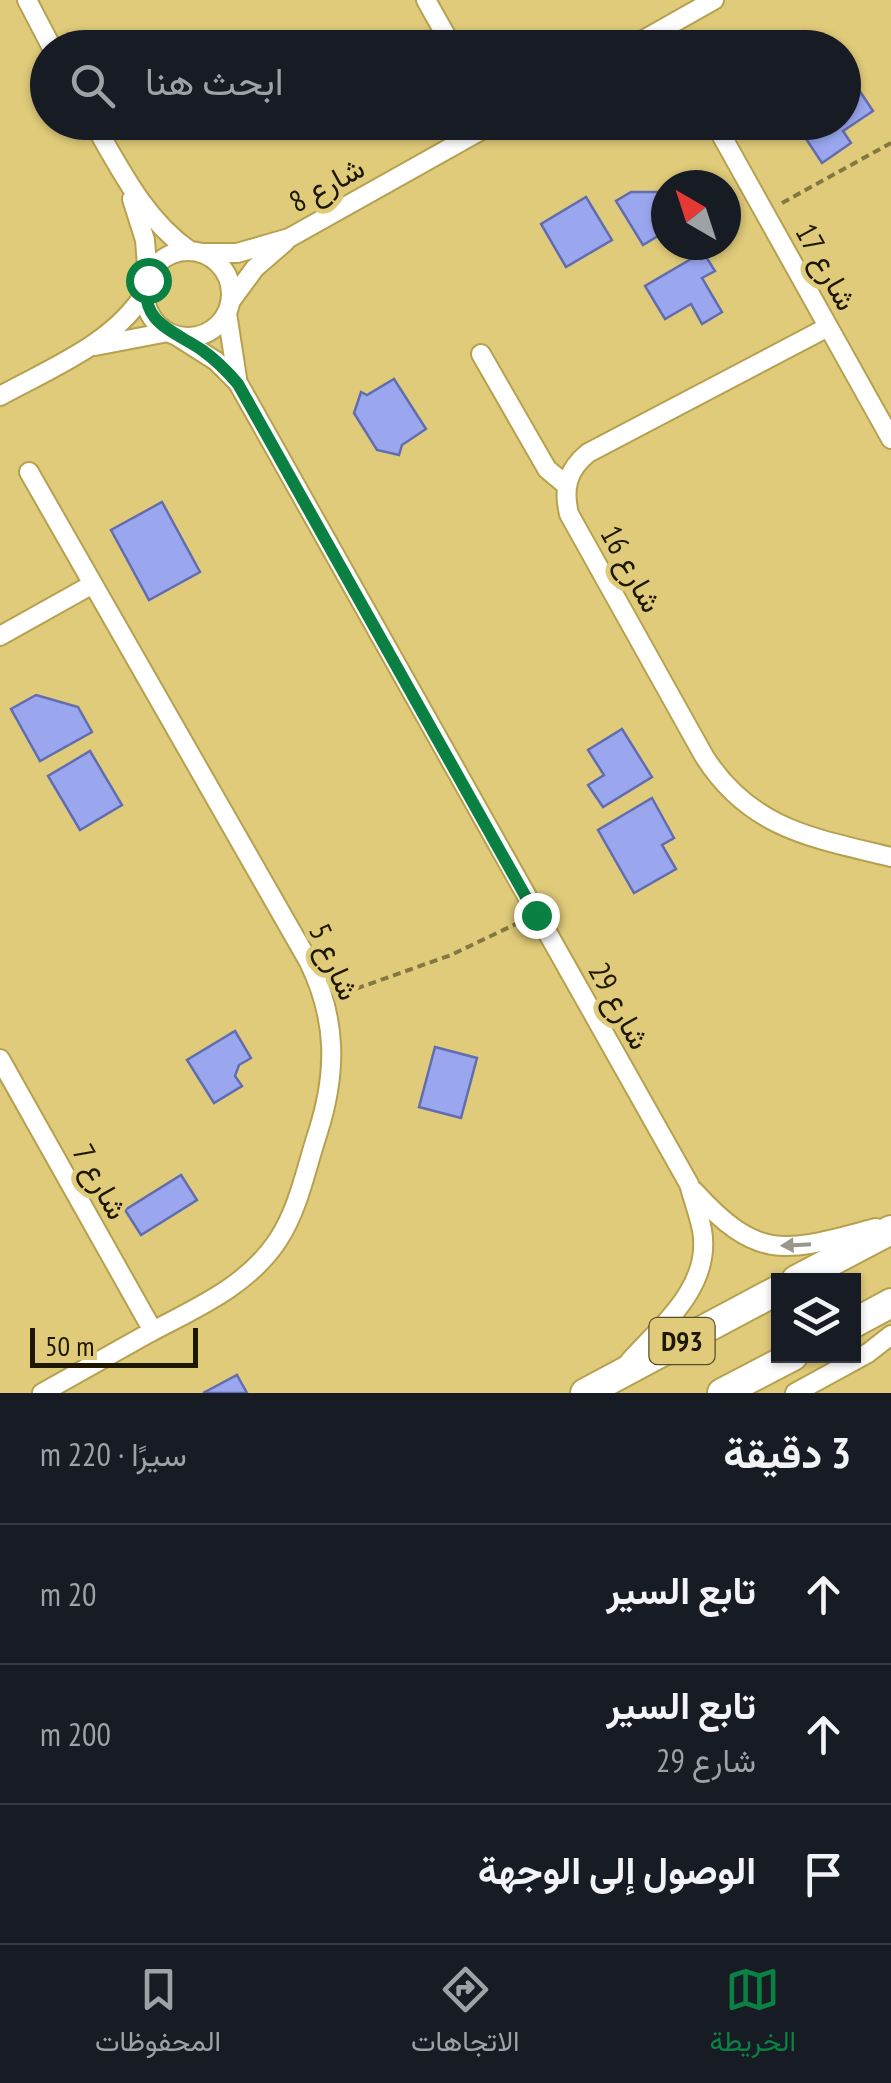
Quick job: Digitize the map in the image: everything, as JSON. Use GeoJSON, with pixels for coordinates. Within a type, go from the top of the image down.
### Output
{"type":"FeatureCollection","features":[{"type":"Feature","properties":{"kind":"main road"},"geometry":{"type":"LineString","coordinates":[[809,1273],[891,1227]]}},
{"type":"Feature","properties":{"kind":"main road","name":"D93"},"geometry":{"type":"LineString","coordinates":[[584,1393],[771,1294]]}},
{"type":"Feature","properties":{"kind":"main road"},"geometry":{"type":"LineString","coordinates":[[861,1319],[891,1303]]}},
{"type":"Feature","properties":{"kind":"main road","name":"D93"},"geometry":{"type":"LineString","coordinates":[[722,1393],[779,1363]]}},
{"type":"Feature","properties":{"kind":"street"},"geometry":{"type":"LineString","coordinates":[[27,0],[43,30]]}},
{"type":"Feature","properties":{"kind":"street"},"geometry":{"type":"LineString","coordinates":[[426,0],[443,30]]}},
{"type":"Feature","properties":{"kind":"street"},"geometry":{"type":"LineString","coordinates":[[661,30],[714,0]]}},
{"type":"Feature","properties":{"kind":"street"},"geometry":{"type":"LineString","coordinates":[[104,140],[123,176],[141,225],[149,310],[172,333]]}},
{"type":"Feature","properties":{"kind":"street","name":"شارع 8"},"geometry":{"type":"LineString","coordinates":[[228,307],[255,268],[289,238],[465,140]]}},
{"type":"Feature","properties":{"kind":"street","name":"شارع 17"},"geometry":{"type":"LineString","coordinates":[[724,140],[891,439]]}},
{"type":"Feature","properties":{"kind":"street"},"geometry":{"type":"LineString","coordinates":[[85,348],[172,333],[199,335],[210,331],[228,307],[231,290],[222,267],[163,229],[123,176]]}},
{"type":"Feature","properties":{"kind":"street","name":"شارع 8"},"geometry":{"type":"LineString","coordinates":[[196,252],[237,253],[289,238]]}},
{"type":"Feature","properties":{"kind":"street"},"geometry":{"type":"LineString","coordinates":[[0,396],[85,348],[122,321],[160,262],[180,252],[196,252]]}},
{"type":"Feature","properties":{"kind":"street","name":"شارع 29"},"geometry":{"type":"LineString","coordinates":[[228,307],[238,384]]}},
{"type":"Feature","properties":{"kind":"street"},"geometry":{"type":"LineString","coordinates":[[481,354],[548,469],[566,485],[575,465],[588,453],[828,327]]}},
{"type":"Feature","properties":{"kind":"street","name":"شارع 29"},"geometry":{"type":"LineString","coordinates":[[172,333],[216,360],[238,384],[688,1184],[702,1228],[699,1272],[688,1295],[618,1375]]}},
{"type":"Feature","properties":{"kind":"street","name":"شارع 5"},"geometry":{"type":"LineString","coordinates":[[28,472],[309,962],[332,1028],[332,1078],[327,1102],[285,1228],[267,1255],[214,1298],[42,1393]]}},
{"type":"Feature","properties":{"kind":"street","name":"شارع 16"},"geometry":{"type":"LineString","coordinates":[[566,485],[569,514],[704,756],[725,785],[757,813],[778,825],[891,857]]}},
{"type":"Feature","properties":{"kind":"street"},"geometry":{"type":"LineString","coordinates":[[0,636],[93,584]]}},
{"type":"Feature","properties":{"kind":"street","name":"شارع 7"},"geometry":{"type":"LineString","coordinates":[[0,1059],[153,1331]]}},
{"type":"Feature","properties":{"kind":"street","name":"شارع 29"},"geometry":{"type":"LineString","coordinates":[[688,1184],[734,1231],[778,1246],[816,1244],[891,1227]]}},
{"type":"Feature","properties":{"kind":"street"},"geometry":{"type":"LineString","coordinates":[[794,1393],[868,1354],[891,1335]]}},
{"type":"Feature","properties":{"kind":"path"},"geometry":{"type":"LineString","coordinates":[[764,212],[891,143]]}},
{"type":"Feature","properties":{"kind":"path"},"geometry":{"type":"LineString","coordinates":[[324,997],[355,991],[434,961],[536,915]]}},
{"type":"Feature","properties":{"kind":"building"},"geometry":{"type":"Polygon","coordinates":[[[861,93],[873,111],[861,119],[861,93]]]}},
{"type":"Feature","properties":{"kind":"building"},"geometry":{"type":"Polygon","coordinates":[[[807,140],[849,140],[851,143],[822,163],[807,140]]]}},
{"type":"Feature","properties":{"kind":"building"},"geometry":{"type":"Polygon","coordinates":[[[631,192],[651,192],[651,240],[643,245],[616,201],[631,192]]]}},
{"type":"Feature","properties":{"kind":"building"},"geometry":{"type":"Polygon","coordinates":[[[586,197],[612,240],[566,267],[541,224],[586,197]]]}},
{"type":"Feature","properties":{"kind":"building"},"geometry":{"type":"Polygon","coordinates":[[[689,260],[708,260],[715,271],[702,278],[722,312],[702,324],[691,304],[665,319],[645,286],[689,260]]]}},
{"type":"Feature","properties":{"kind":"building"},"geometry":{"type":"Polygon","coordinates":[[[394,379],[426,429],[402,445],[399,455],[377,450],[354,413],[361,392],[367,395],[394,379]]]}},
{"type":"Feature","properties":{"kind":"building"},"geometry":{"type":"Polygon","coordinates":[[[162,502],[200,572],[149,600],[111,530],[162,502]]]}},
{"type":"Feature","properties":{"kind":"building"},"geometry":{"type":"Polygon","coordinates":[[[36,695],[78,707],[92,732],[40,761],[11,709],[36,695]]]}},
{"type":"Feature","properties":{"kind":"building"},"geometry":{"type":"Polygon","coordinates":[[[622,729],[652,777],[603,807],[588,785],[604,775],[588,750],[622,729]]]}},
{"type":"Feature","properties":{"kind":"building"},"geometry":{"type":"Polygon","coordinates":[[[90,751],[122,805],[80,830],[48,776],[90,751]]]}},
{"type":"Feature","properties":{"kind":"building"},"geometry":{"type":"Polygon","coordinates":[[[652,798],[674,838],[662,845],[676,869],[634,893],[598,830],[652,798]]]}},
{"type":"Feature","properties":{"kind":"building"},"geometry":{"type":"Polygon","coordinates":[[[235,1031],[251,1058],[239,1065],[235,1076],[242,1086],[214,1103],[187,1060],[235,1031]]]}},
{"type":"Feature","properties":{"kind":"building"},"geometry":{"type":"Polygon","coordinates":[[[435,1047],[477,1058],[461,1118],[419,1107],[435,1047]]]}},
{"type":"Feature","properties":{"kind":"building"},"geometry":{"type":"Polygon","coordinates":[[[181,1175],[197,1200],[141,1235],[125,1210],[181,1175]]]}},
{"type":"Feature","properties":{"kind":"building"},"geometry":{"type":"Polygon","coordinates":[[[237,1375],[247,1393],[203,1393],[237,1375]]]}},
{"type":"Feature","properties":{"kind":"route"},"geometry":{"type":"LineString","coordinates":[[148,280],[146,301],[160,326],[216,360],[238,384],[536,915]]}}]}
